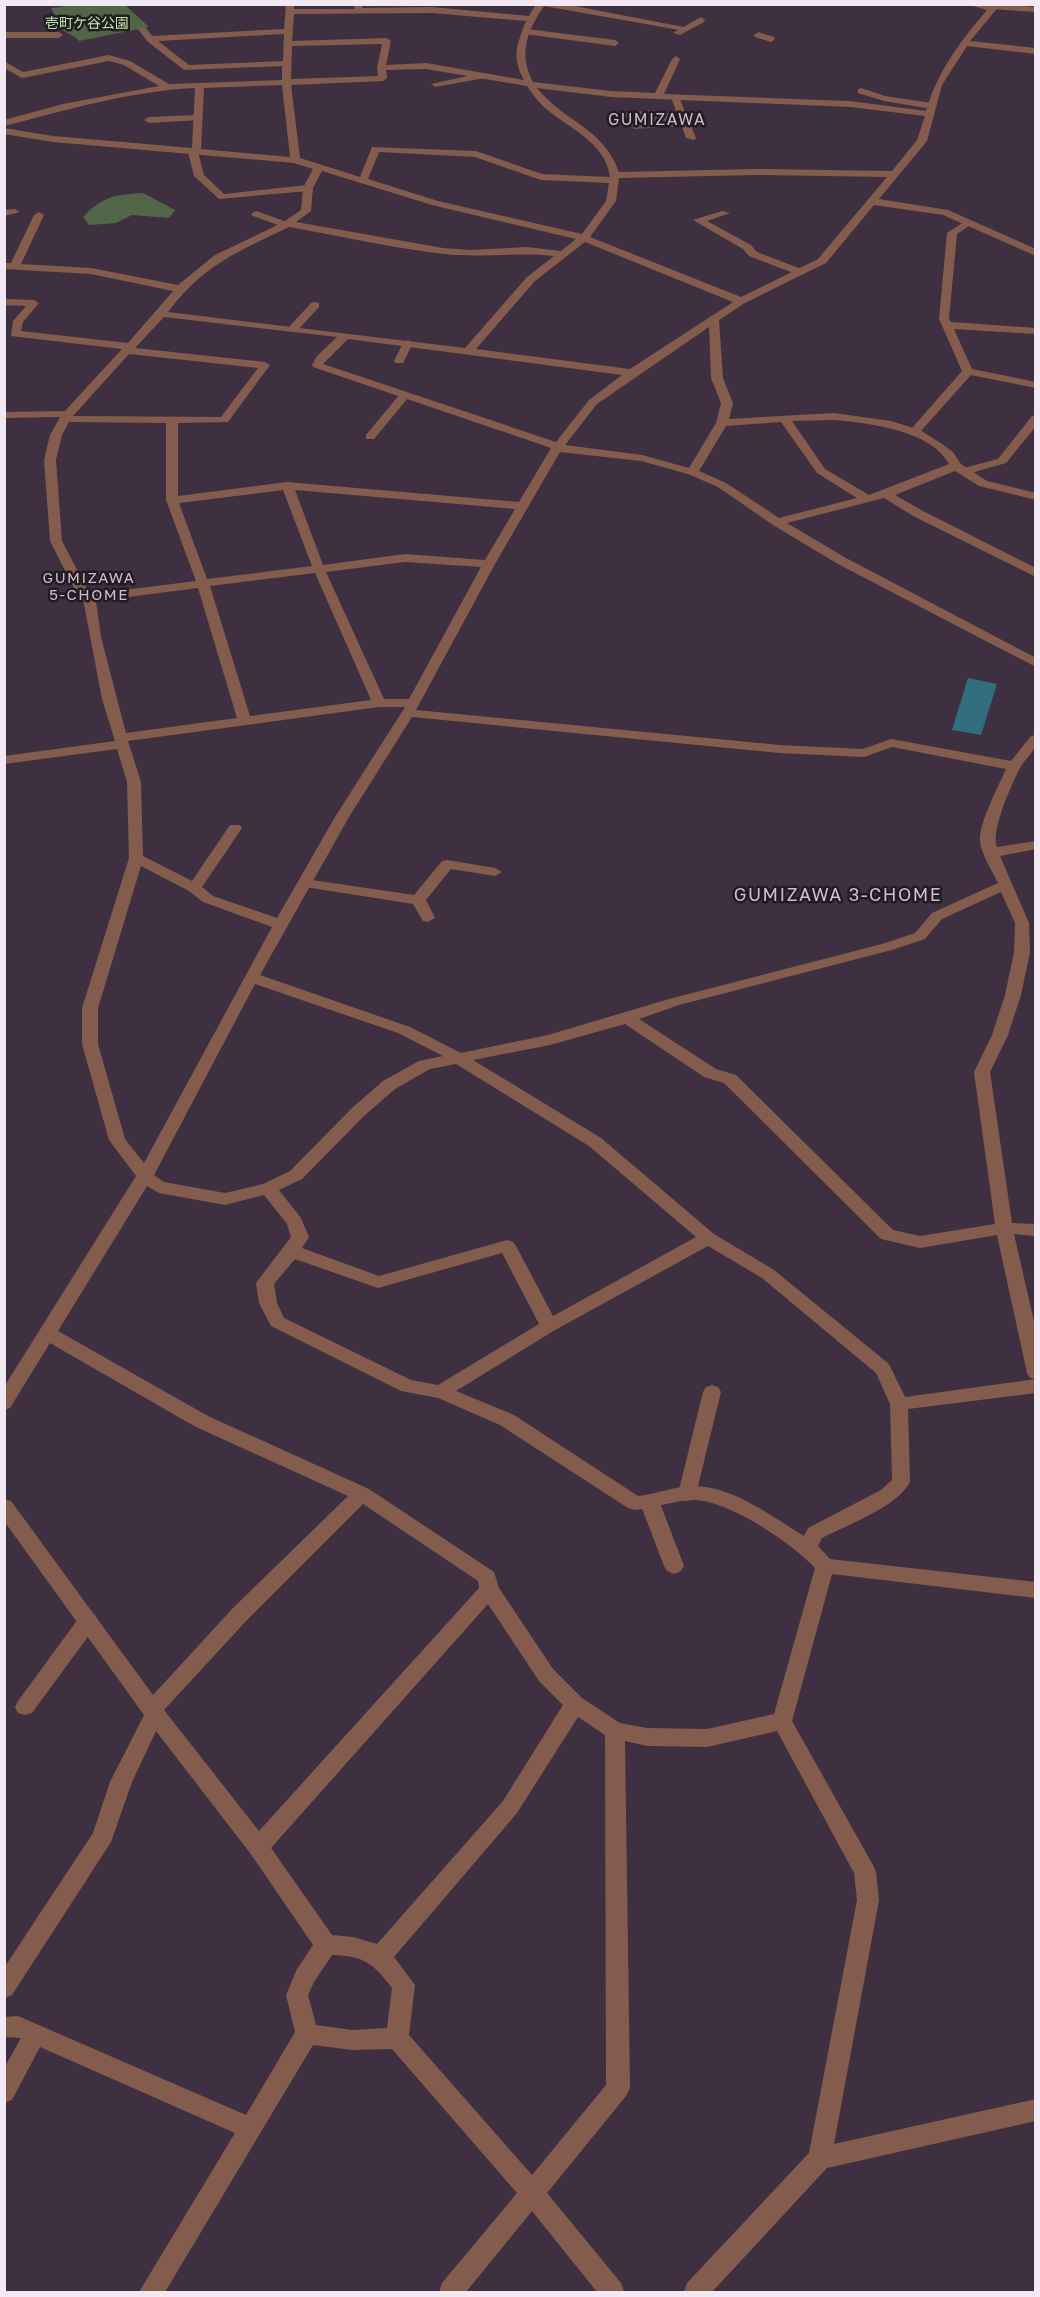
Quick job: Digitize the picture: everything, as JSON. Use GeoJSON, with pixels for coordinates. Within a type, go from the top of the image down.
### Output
{"type":"FeatureCollection","features":[{"type":"Feature","properties":{"kind":"street"},"geometry":{"type":"LineString","coordinates":[[469,350],[531,279],[584,238],[611,201],[614,178],[609,158],[595,139],[546,105],[530,84],[521,67],[520,50],[531,19],[542,4]]}},
{"type":"Feature","properties":{"kind":"street"},"geometry":{"type":"LineString","coordinates":[[547,4],[681,30],[701,20]]}},
{"type":"Feature","properties":{"kind":"street"},"geometry":{"type":"LineString","coordinates":[[970,4],[1035,10]]}},
{"type":"Feature","properties":{"kind":"street"},"geometry":{"type":"LineString","coordinates":[[4,1403],[49,1334],[145,1176],[251,977],[342,817],[410,708],[489,564],[558,447],[593,402],[632,373],[741,302],[822,261],[922,141],[938,85],[964,43],[995,7]]}},
{"type":"Feature","properties":{"kind":"street"},"geometry":{"type":"LineString","coordinates":[[295,160],[286,81],[290,8],[432,10],[531,19]]}},
{"type":"Feature","properties":{"kind":"street"},"geometry":{"type":"LineString","coordinates":[[142,29],[150,39],[188,68],[286,63]]}},
{"type":"Feature","properties":{"kind":"street"},"geometry":{"type":"LineString","coordinates":[[150,39],[289,31]]}},
{"type":"Feature","properties":{"kind":"street"},"geometry":{"type":"LineString","coordinates":[[527,32],[604,38],[615,43]]}},
{"type":"Feature","properties":{"kind":"street"},"geometry":{"type":"LineString","coordinates":[[4,35],[59,35]]}},
{"type":"Feature","properties":{"kind":"street"},"geometry":{"type":"LineString","coordinates":[[758,35],[771,39]]}},
{"type":"Feature","properties":{"kind":"street"},"geometry":{"type":"LineString","coordinates":[[4,123],[63,107],[167,87],[383,78],[381,68],[387,41],[289,44]]}},
{"type":"Feature","properties":{"kind":"street"},"geometry":{"type":"LineString","coordinates":[[964,43],[1035,51]]}},
{"type":"Feature","properties":{"kind":"street"},"geometry":{"type":"LineString","coordinates":[[4,64],[22,75],[109,58],[127,63],[167,87]]}},
{"type":"Feature","properties":{"kind":"street"},"geometry":{"type":"LineString","coordinates":[[658,96],[676,59]]}},
{"type":"Feature","properties":{"kind":"street"},"geometry":{"type":"LineString","coordinates":[[381,68],[426,66],[530,84],[611,94],[850,104],[930,110]]}},
{"type":"Feature","properties":{"kind":"street"},"geometry":{"type":"LineString","coordinates":[[435,84],[482,76]]}},
{"type":"Feature","properties":{"kind":"street"},"geometry":{"type":"LineString","coordinates":[[200,86],[195,152],[199,176],[222,197],[308,188]]}},
{"type":"Feature","properties":{"kind":"street"},"geometry":{"type":"LineString","coordinates":[[861,91],[930,110]]}},
{"type":"Feature","properties":{"kind":"street"},"geometry":{"type":"LineString","coordinates":[[675,97],[691,138]]}},
{"type":"Feature","properties":{"kind":"street"},"geometry":{"type":"LineString","coordinates":[[149,120],[198,118]]}},
{"type":"Feature","properties":{"kind":"street"},"geometry":{"type":"LineString","coordinates":[[4,131],[53,139],[295,160],[435,203],[584,238],[741,302]]}},
{"type":"Feature","properties":{"kind":"street"},"geometry":{"type":"LineString","coordinates":[[364,180],[375,149],[476,154],[541,177],[614,178],[756,172],[894,174]]}},
{"type":"Feature","properties":{"kind":"street"},"geometry":{"type":"LineString","coordinates":[[319,167],[308,188],[306,211],[287,225],[219,257],[180,289],[162,314],[67,417],[56,435],[50,460],[56,541],[80,588],[89,598],[94,637],[134,782],[136,858],[90,1008],[90,1044],[117,1140],[145,1176],[159,1186],[225,1199],[268,1188],[296,1175],[358,1112],[389,1085],[425,1065],[550,1040],[674,1002],[842,960],[920,936],[937,916],[1005,885]]}},
{"type":"Feature","properties":{"kind":"street"},"geometry":{"type":"LineString","coordinates":[[870,201],[945,212],[1035,253]]}},
{"type":"Feature","properties":{"kind":"street"},"geometry":{"type":"LineString","coordinates":[[725,213],[699,220],[747,247],[753,254],[800,272]]}},
{"type":"Feature","properties":{"kind":"street"},"geometry":{"type":"LineString","coordinates":[[256,214],[287,225],[443,251],[527,250],[562,254]]}},
{"type":"Feature","properties":{"kind":"street"},"geometry":{"type":"LineString","coordinates":[[39,215],[10,266],[91,271],[180,289]]}},
{"type":"Feature","properties":{"kind":"street"},"geometry":{"type":"LineString","coordinates":[[968,223],[952,233],[944,319],[968,371]]}},
{"type":"Feature","properties":{"kind":"street"},"geometry":{"type":"LineString","coordinates":[[4,302],[34,303],[18,321],[15,334],[265,365],[224,420],[4,415]]}},
{"type":"Feature","properties":{"kind":"street"},"geometry":{"type":"LineString","coordinates":[[293,329],[315,305]]}},
{"type":"Feature","properties":{"kind":"street"},"geometry":{"type":"LineString","coordinates":[[162,314],[469,350],[632,373]]}},
{"type":"Feature","properties":{"kind":"street"},"geometry":{"type":"LineString","coordinates":[[692,472],[722,423],[727,403],[717,378],[714,320]]}},
{"type":"Feature","properties":{"kind":"street"},"geometry":{"type":"LineString","coordinates":[[947,325],[1035,331]]}},
{"type":"Feature","properties":{"kind":"street"},"geometry":{"type":"LineString","coordinates":[[346,335],[321,358],[317,365],[558,447],[642,459],[692,472],[722,485],[777,522],[842,561],[1035,663]]}},
{"type":"Feature","properties":{"kind":"street"},"geometry":{"type":"LineString","coordinates":[[399,361],[408,343]]}},
{"type":"Feature","properties":{"kind":"street"},"geometry":{"type":"LineString","coordinates":[[968,371],[1035,385]]}},
{"type":"Feature","properties":{"kind":"street"},"geometry":{"type":"LineString","coordinates":[[916,430],[968,371]]}},
{"type":"Feature","properties":{"kind":"street"},"geometry":{"type":"LineString","coordinates":[[370,437],[404,396]]}},
{"type":"Feature","properties":{"kind":"street"},"geometry":{"type":"LineString","coordinates":[[722,423],[836,416],[916,430],[952,457],[960,468],[983,484],[1035,498]]}},
{"type":"Feature","properties":{"kind":"street"},"geometry":{"type":"LineString","coordinates":[[172,418],[172,500],[203,584],[245,721]]}},
{"type":"Feature","properties":{"kind":"street"},"geometry":{"type":"LineString","coordinates":[[784,418],[821,471],[867,499]]}},
{"type":"Feature","properties":{"kind":"street"},"geometry":{"type":"LineString","coordinates":[[777,522],[886,494],[960,468],[1002,461],[1035,418]]}},
{"type":"Feature","properties":{"kind":"street"},"geometry":{"type":"LineString","coordinates":[[172,500],[287,486],[522,506]]}},
{"type":"Feature","properties":{"kind":"street"},"geometry":{"type":"LineString","coordinates":[[287,486],[320,569],[379,703]]}},
{"type":"Feature","properties":{"kind":"street"},"geometry":{"type":"LineString","coordinates":[[886,494],[919,514],[1035,573]]}},
{"type":"Feature","properties":{"kind":"street"},"geometry":{"type":"LineString","coordinates":[[89,598],[405,558],[489,564]]}},
{"type":"Feature","properties":{"kind":"street"},"geometry":{"type":"LineString","coordinates":[[4,760],[245,721],[379,703],[779,748],[864,753],[891,743],[1014,766]]}},
{"type":"Feature","properties":{"kind":"street"},"geometry":{"type":"LineString","coordinates":[[1035,739],[1014,766],[993,817],[987,841],[990,853],[1022,923],[1022,952],[1013,995],[1000,1035],[982,1072],[1004,1228],[1035,1373]]}},
{"type":"Feature","properties":{"kind":"street"},"geometry":{"type":"LineString","coordinates":[[194,888],[235,828]]}},
{"type":"Feature","properties":{"kind":"street"},"geometry":{"type":"LineString","coordinates":[[990,853],[1035,845]]}},
{"type":"Feature","properties":{"kind":"street"},"geometry":{"type":"LineString","coordinates":[[136,858],[194,888],[208,899],[282,925]]}},
{"type":"Feature","properties":{"kind":"street"},"geometry":{"type":"LineString","coordinates":[[418,900],[447,864],[495,872]]}},
{"type":"Feature","properties":{"kind":"street"},"geometry":{"type":"LineString","coordinates":[[305,883],[418,900]]}},
{"type":"Feature","properties":{"kind":"street"},"geometry":{"type":"LineString","coordinates":[[418,900],[428,918]]}},
{"type":"Feature","properties":{"kind":"street"},"geometry":{"type":"LineString","coordinates":[[251,977],[404,1030],[460,1059],[596,1142],[708,1238],[768,1274],[883,1369],[899,1404],[901,1482],[888,1495],[815,1533],[807,1547]]}},
{"type":"Feature","properties":{"kind":"street"},"geometry":{"type":"LineString","coordinates":[[627,1018],[710,1073],[730,1079],[887,1235],[920,1242],[1004,1228],[1035,1230]]}},
{"type":"Feature","properties":{"kind":"street"},"geometry":{"type":"LineString","coordinates":[[268,1188],[295,1222],[300,1237],[292,1251],[265,1282],[268,1304],[277,1322],[407,1386],[441,1392],[507,1420],[635,1503],[650,1503],[687,1494],[704,1494],[738,1507],[807,1547],[825,1566],[1035,1590]]}},
{"type":"Feature","properties":{"kind":"street"},"geometry":{"type":"LineString","coordinates":[[441,1392],[549,1326],[708,1238]]}},
{"type":"Feature","properties":{"kind":"street"},"geometry":{"type":"LineString","coordinates":[[292,1251],[378,1282],[507,1246],[549,1326]]}},
{"type":"Feature","properties":{"kind":"street"},"geometry":{"type":"LineString","coordinates":[[49,1334],[201,1421],[362,1494],[487,1577],[489,1590],[546,1675],[575,1704],[615,1731],[646,1737],[706,1738],[782,1721]]}},
{"type":"Feature","properties":{"kind":"street"},"geometry":{"type":"LineString","coordinates":[[899,1404],[1035,1386]]}},
{"type":"Feature","properties":{"kind":"street"},"geometry":{"type":"LineString","coordinates":[[687,1494],[712,1392]]}},
{"type":"Feature","properties":{"kind":"street"},"geometry":{"type":"LineString","coordinates":[[4,1988],[103,1836],[121,1782],[154,1712],[240,1614],[362,1494]]}},
{"type":"Feature","properties":{"kind":"street"},"geometry":{"type":"LineString","coordinates":[[650,1503],[674,1566]]}},
{"type":"Feature","properties":{"kind":"street"},"geometry":{"type":"LineString","coordinates":[[4,1506],[154,1712],[258,1847],[326,1946]]}},
{"type":"Feature","properties":{"kind":"street"},"geometry":{"type":"LineString","coordinates":[[696,2292],[820,2158],[868,1900],[865,1872],[782,1721],[825,1566]]}},
{"type":"Feature","properties":{"kind":"street"},"geometry":{"type":"LineString","coordinates":[[258,1847],[489,1590]]}},
{"type":"Feature","properties":{"kind":"street"},"geometry":{"type":"LineString","coordinates":[[25,1707],[88,1621]]}},
{"type":"Feature","properties":{"kind":"street"},"geometry":{"type":"LineString","coordinates":[[381,1956],[510,1807],[575,1704]]}},
{"type":"Feature","properties":{"kind":"street"},"geometry":{"type":"LineString","coordinates":[[451,2292],[618,2088],[615,1731]]}},
{"type":"Feature","properties":{"kind":"street"},"geometry":{"type":"LineString","coordinates":[[326,1946],[352,1945],[381,1956],[404,1985],[397,2038],[533,2194],[612,2292]]}},
{"type":"Feature","properties":{"kind":"street"},"geometry":{"type":"LineString","coordinates":[[151,2292],[307,2033],[297,1995],[305,1976],[326,1946]]}},
{"type":"Feature","properties":{"kind":"street"},"geometry":{"type":"LineString","coordinates":[[4,2027],[18,2026],[251,2129]]}},
{"type":"Feature","properties":{"kind":"street"},"geometry":{"type":"LineString","coordinates":[[307,2033],[337,2041],[359,2042],[397,2038]]}},
{"type":"Feature","properties":{"kind":"street"},"geometry":{"type":"LineString","coordinates":[[4,2092],[35,2034]]}},
{"type":"Feature","properties":{"kind":"street"},"geometry":{"type":"LineString","coordinates":[[820,2158],[1035,2110]]}},
{"type":"Feature","properties":{"kind":"green space","name":"壱町ケ谷公園"},"geometry":{"type":"Polygon","coordinates":[[[86,4],[125,5],[149,27],[79,41],[62,29],[51,8],[86,4]]]}},
{"type":"Feature","properties":{"kind":"green space"},"geometry":{"type":"Polygon","coordinates":[[[654,110],[657,114],[675,113],[679,126],[634,129],[624,113],[654,110]]]}},
{"type":"Feature","properties":{"kind":"green space"},"geometry":{"type":"Polygon","coordinates":[[[143,193],[175,210],[169,218],[132,215],[116,223],[89,225],[83,217],[110,198],[143,193]]]}},
{"type":"Feature","properties":{"kind":"water"},"geometry":{"type":"Polygon","coordinates":[[[968,678],[997,684],[981,735],[952,730],[968,678]]]}},
{"type":"Feature","properties":{"kind":"district","name":"GUMIZAWA"},"geometry":{"type":"Point","coordinates":[657,119]}},
{"type":"Feature","properties":{"kind":"district","name":"GUMIZAWA 5-CHOME"},"geometry":{"type":"Point","coordinates":[89,586]}},
{"type":"Feature","properties":{"kind":"district","name":"GUMIZAWA 3-CHOME"},"geometry":{"type":"Point","coordinates":[838,894]}}]}
